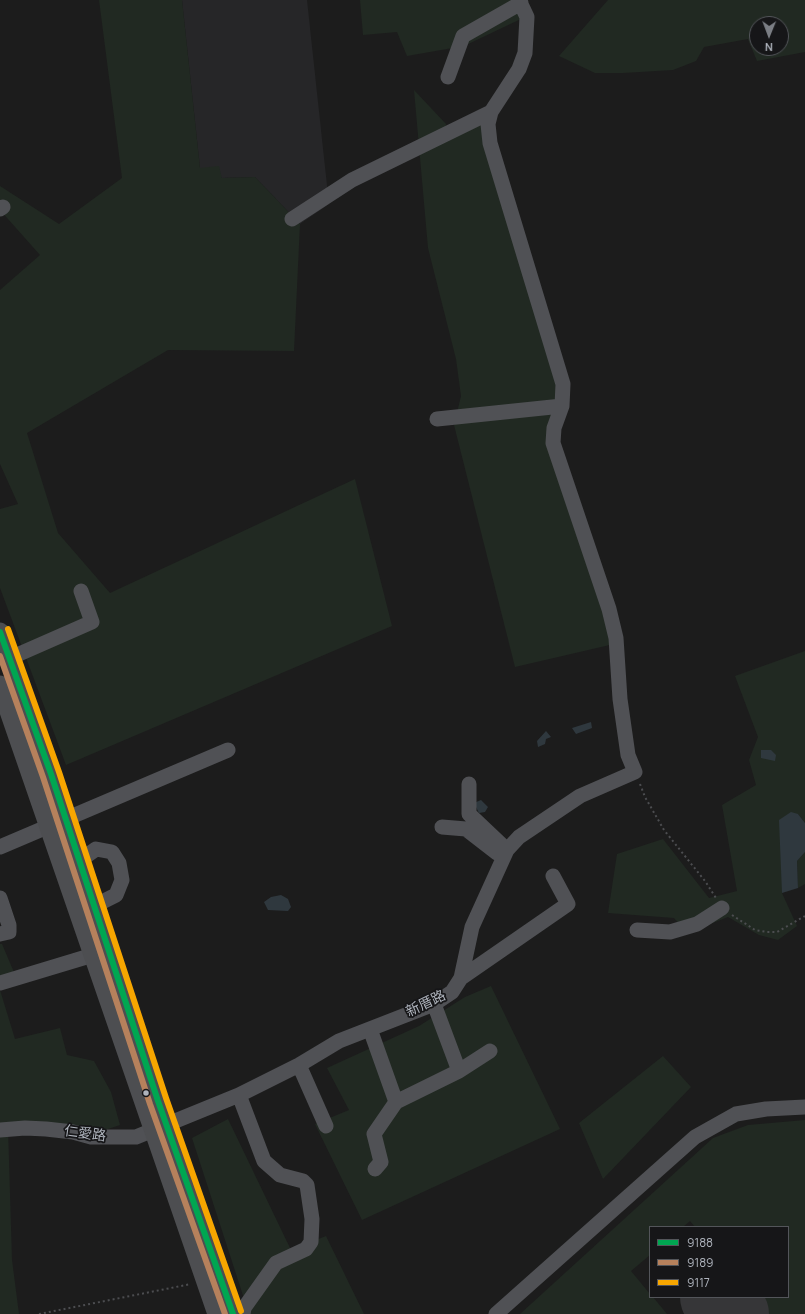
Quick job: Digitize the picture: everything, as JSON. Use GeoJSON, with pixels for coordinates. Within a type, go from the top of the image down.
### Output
{"type":"FeatureCollection","features":[{"type":"Feature","properties":{"kind":"main road"},"geometry":{"type":"LineString","coordinates":[[0,632],[10,658],[93,955],[233,1314]]}},
{"type":"Feature","properties":{"kind":"main road"},"geometry":{"type":"LineString","coordinates":[[0,685],[57,824],[79,861],[158,1101],[161,1127],[206,1282],[217,1314]]}},
{"type":"Feature","properties":{"kind":"street"},"geometry":{"type":"LineString","coordinates":[[448,77],[463,36],[520,2],[527,17],[525,53],[518,69],[491,112],[488,124],[490,143],[563,384],[562,406],[554,428],[553,443],[608,609],[616,638],[620,699],[628,755],[635,772]]}},
{"type":"Feature","properties":{"kind":"street"},"geometry":{"type":"LineString","coordinates":[[292,219],[352,180],[491,112]]}},
{"type":"Feature","properties":{"kind":"street"},"geometry":{"type":"LineString","coordinates":[[437,419],[562,406]]}},
{"type":"Feature","properties":{"kind":"street"},"geometry":{"type":"LineString","coordinates":[[10,658],[92,622],[81,591]]}},
{"type":"Feature","properties":{"kind":"street"},"geometry":{"type":"LineString","coordinates":[[0,847],[228,750]]}},
{"type":"Feature","properties":{"kind":"street","name":"新厝路"},"geometry":{"type":"LineString","coordinates":[[161,1127],[239,1095],[299,1065],[339,1041],[434,1004],[452,992],[462,978],[472,927],[505,854],[520,837],[580,796],[635,772]]}},
{"type":"Feature","properties":{"kind":"street"},"geometry":{"type":"LineString","coordinates":[[469,784],[469,814],[505,854]]}},
{"type":"Feature","properties":{"kind":"street"},"geometry":{"type":"LineString","coordinates":[[442,827],[466,829],[505,854]]}},
{"type":"Feature","properties":{"kind":"street"},"geometry":{"type":"LineString","coordinates":[[79,861],[96,849],[112,852],[119,863],[122,880],[116,895],[94,906]]}},
{"type":"Feature","properties":{"kind":"street"},"geometry":{"type":"LineString","coordinates":[[462,978],[568,904],[553,876]]}},
{"type":"Feature","properties":{"kind":"street"},"geometry":{"type":"LineString","coordinates":[[0,898],[9,925],[9,932],[0,934]]}},
{"type":"Feature","properties":{"kind":"street"},"geometry":{"type":"LineString","coordinates":[[637,930],[670,932],[697,924],[722,908]]}},
{"type":"Feature","properties":{"kind":"street"},"geometry":{"type":"LineString","coordinates":[[0,983],[93,955]]}},
{"type":"Feature","properties":{"kind":"street"},"geometry":{"type":"LineString","coordinates":[[434,1004],[459,1071]]}},
{"type":"Feature","properties":{"kind":"street"},"geometry":{"type":"LineString","coordinates":[[370,1028],[396,1102]]}},
{"type":"Feature","properties":{"kind":"street"},"geometry":{"type":"LineString","coordinates":[[375,1169],[381,1162],[374,1134],[396,1102],[459,1071],[490,1051]]}},
{"type":"Feature","properties":{"kind":"street"},"geometry":{"type":"LineString","coordinates":[[299,1065],[326,1126]]}},
{"type":"Feature","properties":{"kind":"street"},"geometry":{"type":"LineString","coordinates":[[239,1095],[264,1161],[280,1175],[303,1182],[307,1185],[312,1219],[311,1242],[306,1249],[276,1263],[244,1308],[243,1314]]}},
{"type":"Feature","properties":{"kind":"street"},"geometry":{"type":"LineString","coordinates":[[496,1314],[695,1137],[736,1114],[766,1108],[805,1107]]}},
{"type":"Feature","properties":{"kind":"street","name":"仁愛路"},"geometry":{"type":"LineString","coordinates":[[0,1130],[25,1128],[46,1129],[73,1132],[90,1137],[113,1138],[136,1137],[161,1127]]}},
{"type":"Feature","properties":{"kind":"path"},"geometry":{"type":"LineString","coordinates":[[635,772],[645,797],[664,830],[705,881],[722,908],[755,930],[767,932],[776,932],[805,916]]}},
{"type":"Feature","properties":{"kind":"path"},"geometry":{"type":"LineString","coordinates":[[39,1314],[206,1282]]}},
{"type":"Feature","properties":{"kind":"shaded area"},"geometry":{"type":"Polygon","coordinates":[[[99,0],[182,0],[200,168],[219,166],[222,178],[255,177],[300,224],[294,351],[168,350],[27,433],[58,533],[110,593],[355,479],[392,626],[66,765],[0,588],[0,509],[18,504],[0,464],[0,290],[40,255],[0,210],[0,186],[59,224],[122,178],[99,0]]]}},
{"type":"Feature","properties":{"kind":"shaded area"},"geometry":{"type":"Polygon","coordinates":[[[182,0],[307,0],[329,204],[300,224],[255,177],[222,178],[200,168],[182,0]]]}},
{"type":"Feature","properties":{"kind":"shaded area"},"geometry":{"type":"Polygon","coordinates":[[[360,0],[512,0],[523,18],[464,46],[407,56],[397,32],[363,35],[360,0]]]}},
{"type":"Feature","properties":{"kind":"shaded area"},"geometry":{"type":"Polygon","coordinates":[[[608,0],[805,0],[805,52],[789,55],[789,16],[749,16],[749,41],[748,39],[704,47],[696,61],[673,70],[595,73],[559,56],[608,0]]]}},
{"type":"Feature","properties":{"kind":"shaded area"},"geometry":{"type":"Polygon","coordinates":[[[755,56],[784,56],[757,61],[755,56]]]}},
{"type":"Feature","properties":{"kind":"shaded area"},"geometry":{"type":"Polygon","coordinates":[[[414,90],[446,124],[444,138],[497,115],[488,130],[562,393],[553,436],[614,644],[515,667],[454,425],[461,396],[456,359],[428,248],[414,90]]]}},
{"type":"Feature","properties":{"kind":"shaded area"},"geometry":{"type":"Polygon","coordinates":[[[805,651],[805,823],[798,814],[782,893],[797,926],[778,940],[759,935],[728,917],[687,933],[674,918],[608,913],[617,854],[663,839],[709,898],[737,891],[722,805],[756,785],[749,760],[758,737],[735,676],[805,651]]]}},
{"type":"Feature","properties":{"kind":"shaded area"},"geometry":{"type":"Polygon","coordinates":[[[591,722],[592,728],[576,734],[572,728],[591,722]]]}},
{"type":"Feature","properties":{"kind":"shaded area"},"geometry":{"type":"Polygon","coordinates":[[[546,731],[551,737],[546,739],[545,744],[538,747],[537,741],[546,731]]]}},
{"type":"Feature","properties":{"kind":"shaded area"},"geometry":{"type":"Polygon","coordinates":[[[761,750],[771,750],[776,755],[775,761],[761,758],[761,750]]]}},
{"type":"Feature","properties":{"kind":"shaded area"},"geometry":{"type":"Polygon","coordinates":[[[481,800],[488,807],[485,812],[479,813],[474,803],[481,800]]]}},
{"type":"Feature","properties":{"kind":"shaded area"},"geometry":{"type":"Polygon","coordinates":[[[791,812],[798,814],[805,823],[805,852],[797,861],[798,888],[782,893],[779,820],[791,812]]]}},
{"type":"Feature","properties":{"kind":"shaded area"},"geometry":{"type":"Polygon","coordinates":[[[805,852],[805,884],[798,888],[797,861],[805,852]]]}},
{"type":"Feature","properties":{"kind":"shaded area"},"geometry":{"type":"Polygon","coordinates":[[[281,895],[288,899],[291,907],[288,911],[268,910],[264,902],[271,897],[281,895]]]}},
{"type":"Feature","properties":{"kind":"shaded area"},"geometry":{"type":"Polygon","coordinates":[[[0,944],[2,944],[16,977],[0,989],[0,944]]]}},
{"type":"Feature","properties":{"kind":"shaded area"},"geometry":{"type":"Polygon","coordinates":[[[491,986],[560,1129],[362,1220],[315,1124],[349,1110],[327,1068],[419,1026],[465,997],[491,986]]]}},
{"type":"Feature","properties":{"kind":"shaded area"},"geometry":{"type":"Polygon","coordinates":[[[0,990],[15,1039],[60,1028],[67,1055],[94,1061],[111,1092],[120,1125],[102,1131],[8,1127],[12,1260],[19,1314],[0,1314],[0,990]]]}},
{"type":"Feature","properties":{"kind":"shaded area"},"geometry":{"type":"Polygon","coordinates":[[[663,1056],[691,1087],[603,1179],[579,1123],[663,1056]]]}},
{"type":"Feature","properties":{"kind":"shaded area"},"geometry":{"type":"Polygon","coordinates":[[[228,1119],[291,1250],[326,1236],[364,1314],[249,1314],[192,1138],[228,1119]]]}},
{"type":"Feature","properties":{"kind":"shaded area"},"geometry":{"type":"Polygon","coordinates":[[[805,1120],[805,1314],[767,1314],[754,1298],[789,1298],[789,1226],[694,1226],[690,1221],[684,1226],[649,1226],[649,1256],[631,1271],[649,1293],[649,1298],[654,1298],[667,1314],[520,1314],[713,1138],[748,1125],[805,1120]]]}},
{"type":"Feature","properties":{"kind":"runway"},"geometry":{"type":"LineString","coordinates":[[718,1298],[732,1314]]}},
{"type":"Feature","properties":{"kind":"transit line","name":"9117"},"geometry":{"type":"LineString","coordinates":[[8,629],[59,772],[166,1098],[241,1311]]}},
{"type":"Feature","properties":{"kind":"transit line","name":"9188"},"geometry":{"type":"LineString","coordinates":[[0,632],[51,774],[158,1101],[233,1314]]}},
{"type":"Feature","properties":{"kind":"transit line","name":"9189"},"geometry":{"type":"LineString","coordinates":[[0,656],[43,777],[150,1104],[225,1314]]}}]}
